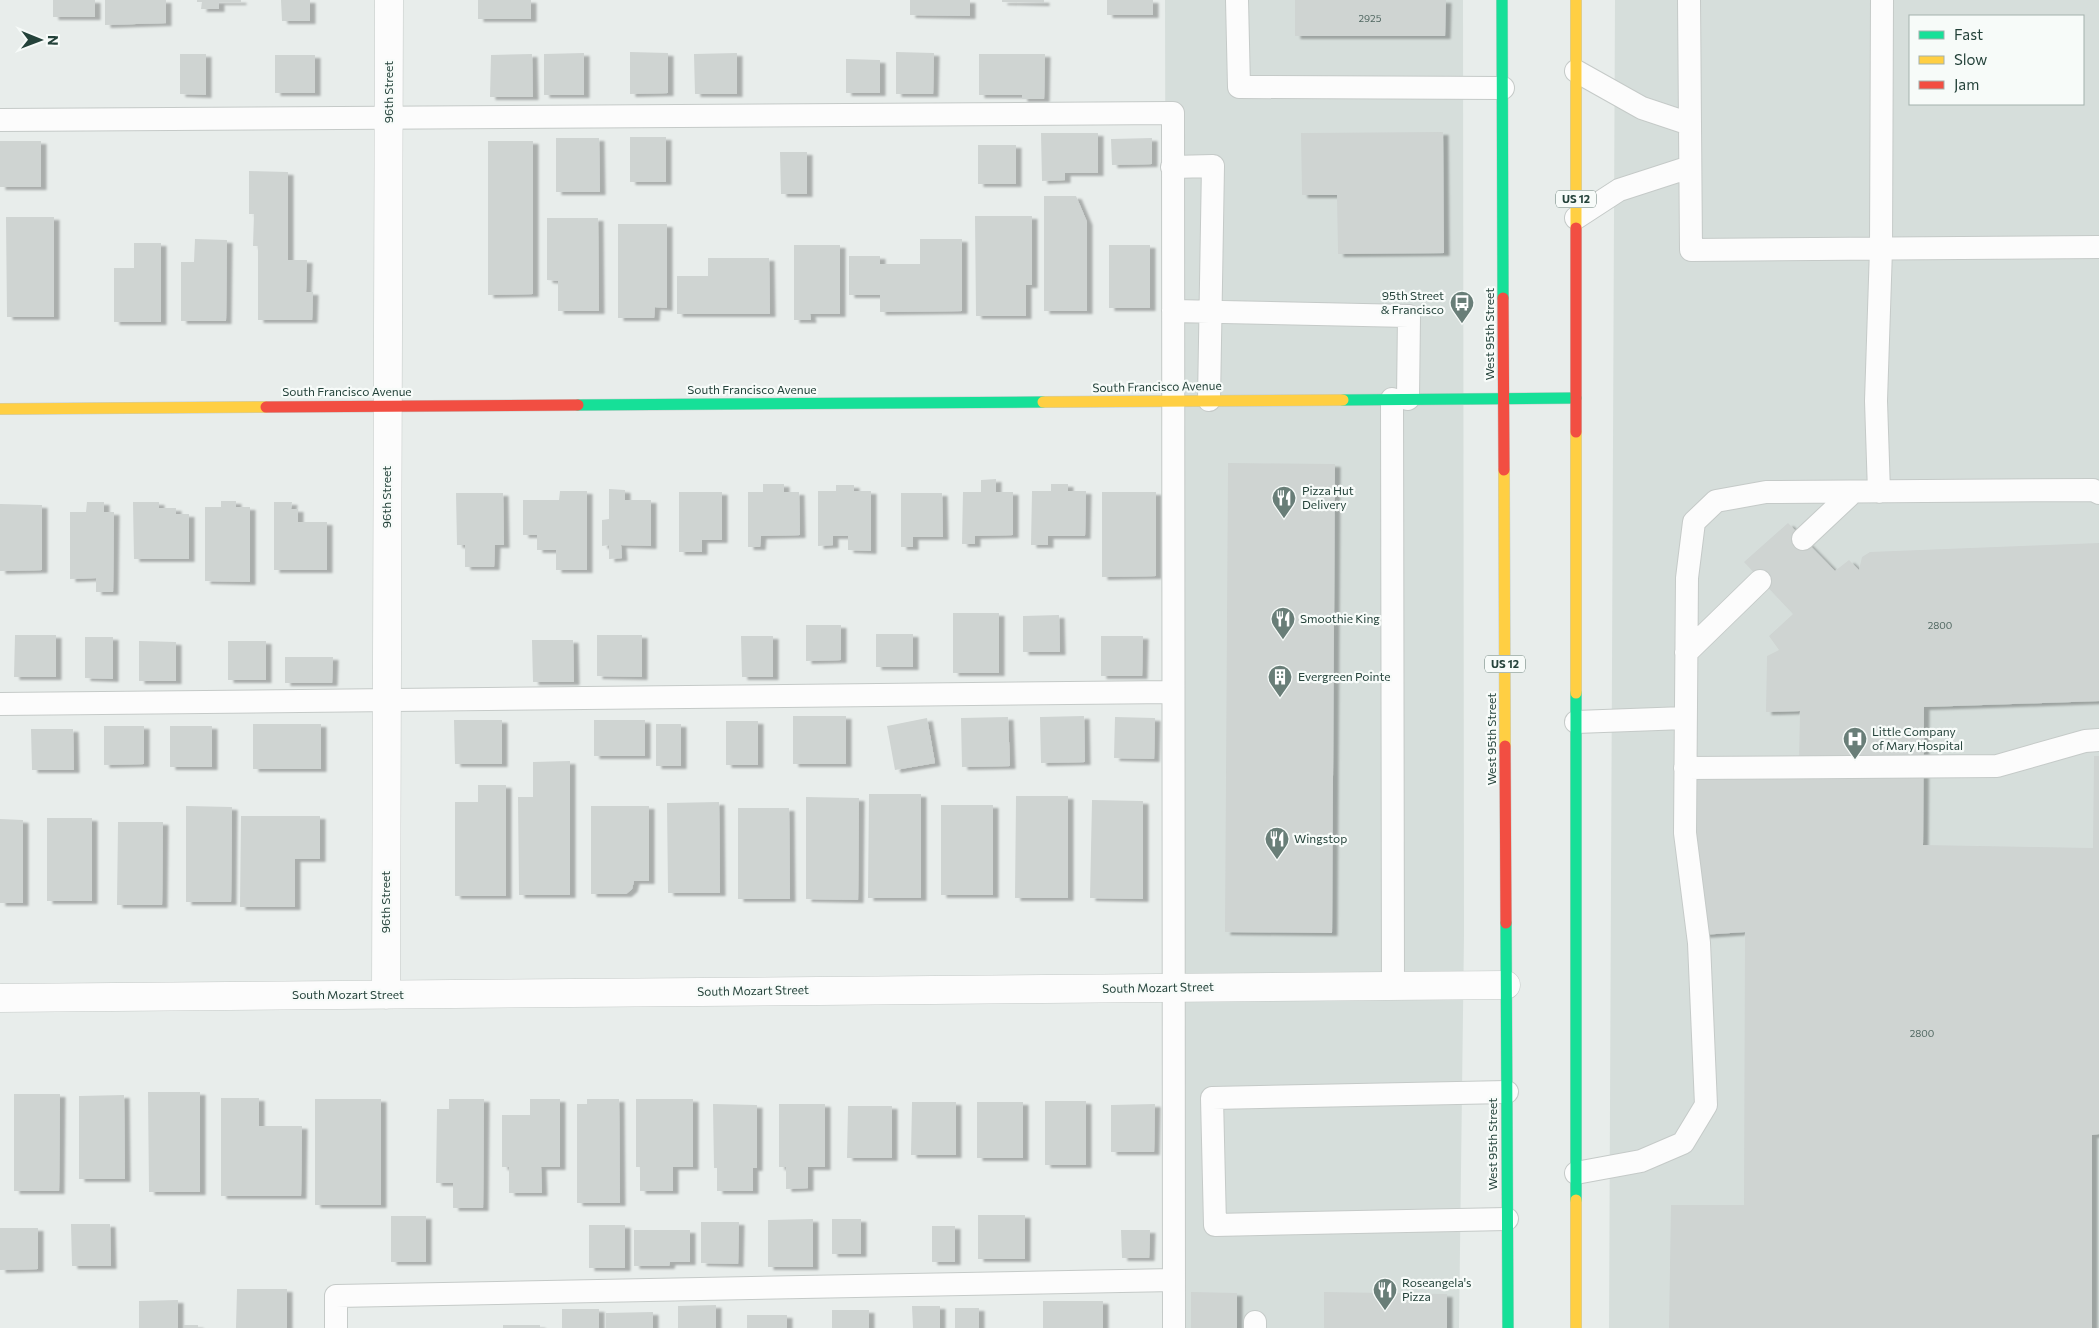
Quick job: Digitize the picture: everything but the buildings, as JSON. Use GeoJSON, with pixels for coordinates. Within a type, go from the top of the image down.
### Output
{"type":"FeatureCollection","features":[{"type":"Feature","properties":{"kind":"main road","name":"West 95th Street"},"geometry":{"type":"LineString","coordinates":[[1502,0],[1508,1328]]}},
{"type":"Feature","properties":{"kind":"main road","name":"US 12"},"geometry":{"type":"LineString","coordinates":[[1576,0],[1576,1328]]}},
{"type":"Feature","properties":{"kind":"main road","name":"South Francisco Avenue"},"geometry":{"type":"LineString","coordinates":[[0,409],[1576,398]]}},
{"type":"Feature","properties":{"kind":"street","name":"96th Street"},"geometry":{"type":"LineString","coordinates":[[386,995],[389,0]]}},
{"type":"Feature","properties":{"kind":"street","name":"South Mozart Street"},"geometry":{"type":"LineString","coordinates":[[0,998],[1506,985]]}},
{"type":"Feature","properties":{"kind":"lane"},"geometry":{"type":"LineString","coordinates":[[1236,0],[1239,87],[1503,88]]}},
{"type":"Feature","properties":{"kind":"lane"},"geometry":{"type":"LineString","coordinates":[[1689,0],[1691,250],[2099,247]]}},
{"type":"Feature","properties":{"kind":"lane"},"geometry":{"type":"LineString","coordinates":[[1879,492],[1876,401],[1881,249],[1882,0]]}},
{"type":"Feature","properties":{"kind":"lane"},"geometry":{"type":"LineString","coordinates":[[1576,71],[1642,108],[1690,124]]}},
{"type":"Feature","properties":{"kind":"lane"},"geometry":{"type":"LineString","coordinates":[[0,120],[1172,113],[1174,1328]]}},
{"type":"Feature","properties":{"kind":"lane"},"geometry":{"type":"LineString","coordinates":[[1172,167],[1213,166],[1209,400]]}},
{"type":"Feature","properties":{"kind":"lane"},"geometry":{"type":"LineString","coordinates":[[1576,218],[1619,190],[1690,167]]}},
{"type":"Feature","properties":{"kind":"lane"},"geometry":{"type":"LineString","coordinates":[[1173,311],[1409,316],[1400,399],[1393,986]]}},
{"type":"Feature","properties":{"kind":"lane"},"geometry":{"type":"LineString","coordinates":[[1576,1173],[1641,1161],[1683,1143],[1706,1105],[1699,943],[1685,833],[1687,578],[1694,522],[1716,501],[1766,492],[2093,490],[2099,492]]}},
{"type":"Feature","properties":{"kind":"lane"},"geometry":{"type":"LineString","coordinates":[[1803,539],[1853,492]]}},
{"type":"Feature","properties":{"kind":"lane"},"geometry":{"type":"LineString","coordinates":[[1686,653],[1760,580]]}},
{"type":"Feature","properties":{"kind":"lane"},"geometry":{"type":"LineString","coordinates":[[0,704],[1173,692]]}},
{"type":"Feature","properties":{"kind":"lane"},"geometry":{"type":"LineString","coordinates":[[1576,722],[1686,718]]}},
{"type":"Feature","properties":{"kind":"lane"},"geometry":{"type":"LineString","coordinates":[[1685,768],[1997,766],[2084,741],[2099,740]]}},
{"type":"Feature","properties":{"kind":"lane"},"geometry":{"type":"LineString","coordinates":[[1507,1092],[1212,1098],[1214,1224],[1507,1219]]}},
{"type":"Feature","properties":{"kind":"lane"},"geometry":{"type":"LineString","coordinates":[[336,1328],[336,1296],[1174,1280]]}},
{"type":"Feature","properties":{"kind":"shaded area"},"geometry":{"type":"Polygon","coordinates":[[[1165,0],[1463,0],[1464,935],[1459,1328],[1168,1328],[1165,0]]]}},
{"type":"Feature","properties":{"kind":"shaded area","name":"Little Company of Mary Hospital"},"geometry":{"type":"Polygon","coordinates":[[[1615,0],[2099,0],[2099,1328],[1609,1328],[1615,0]]]}},
{"type":"Feature","properties":{"kind":"traffic: fast"},"geometry":{"type":"LineString","coordinates":[[1502,0],[1503,298]]}},
{"type":"Feature","properties":{"kind":"traffic: fast"},"geometry":{"type":"LineString","coordinates":[[1343,400],[1576,398]]}},
{"type":"Feature","properties":{"kind":"traffic: fast"},"geometry":{"type":"LineString","coordinates":[[578,405],[1043,402]]}},
{"type":"Feature","properties":{"kind":"traffic: fast"},"geometry":{"type":"LineString","coordinates":[[1576,693],[1576,1200]]}},
{"type":"Feature","properties":{"kind":"traffic: fast"},"geometry":{"type":"LineString","coordinates":[[1506,923],[1508,1328]]}},
{"type":"Feature","properties":{"kind":"traffic: slow"},"geometry":{"type":"LineString","coordinates":[[1576,0],[1576,228]]}},
{"type":"Feature","properties":{"kind":"traffic: slow"},"geometry":{"type":"LineString","coordinates":[[1043,402],[1343,400]]}},
{"type":"Feature","properties":{"kind":"traffic: slow"},"geometry":{"type":"LineString","coordinates":[[0,409],[266,407]]}},
{"type":"Feature","properties":{"kind":"traffic: slow"},"geometry":{"type":"LineString","coordinates":[[1576,432],[1576,693]]}},
{"type":"Feature","properties":{"kind":"traffic: slow"},"geometry":{"type":"LineString","coordinates":[[1504,470],[1505,746]]}},
{"type":"Feature","properties":{"kind":"traffic: slow"},"geometry":{"type":"LineString","coordinates":[[1576,1200],[1576,1328]]}},
{"type":"Feature","properties":{"kind":"traffic: jam"},"geometry":{"type":"LineString","coordinates":[[1576,228],[1576,432]]}},
{"type":"Feature","properties":{"kind":"traffic: jam"},"geometry":{"type":"LineString","coordinates":[[1503,298],[1504,470]]}},
{"type":"Feature","properties":{"kind":"traffic: jam"},"geometry":{"type":"LineString","coordinates":[[266,407],[578,405]]}},
{"type":"Feature","properties":{"kind":"traffic: jam"},"geometry":{"type":"LineString","coordinates":[[1505,746],[1506,923]]}},
{"type":"Feature","properties":{"kind":"place","name":"95th Street & Francisco"},"geometry":{"type":"Point","coordinates":[1462,324]}},
{"type":"Feature","properties":{"kind":"place","name":"Pizza Hut Delivery"},"geometry":{"type":"Point","coordinates":[1284,519]}},
{"type":"Feature","properties":{"kind":"place","name":"Smoothie King"},"geometry":{"type":"Point","coordinates":[1283,640]}},
{"type":"Feature","properties":{"kind":"place","name":"Evergreen Pointe"},"geometry":{"type":"Point","coordinates":[1280,698]}},
{"type":"Feature","properties":{"kind":"place","name":"Little Company of Mary Hospital"},"geometry":{"type":"Point","coordinates":[1855,760]}},
{"type":"Feature","properties":{"kind":"place","name":"Wingstop"},"geometry":{"type":"Point","coordinates":[1277,860]}},
{"type":"Feature","properties":{"kind":"place","name":"Roseangela's Pizza"},"geometry":{"type":"Point","coordinates":[1385,1311]}}]}
